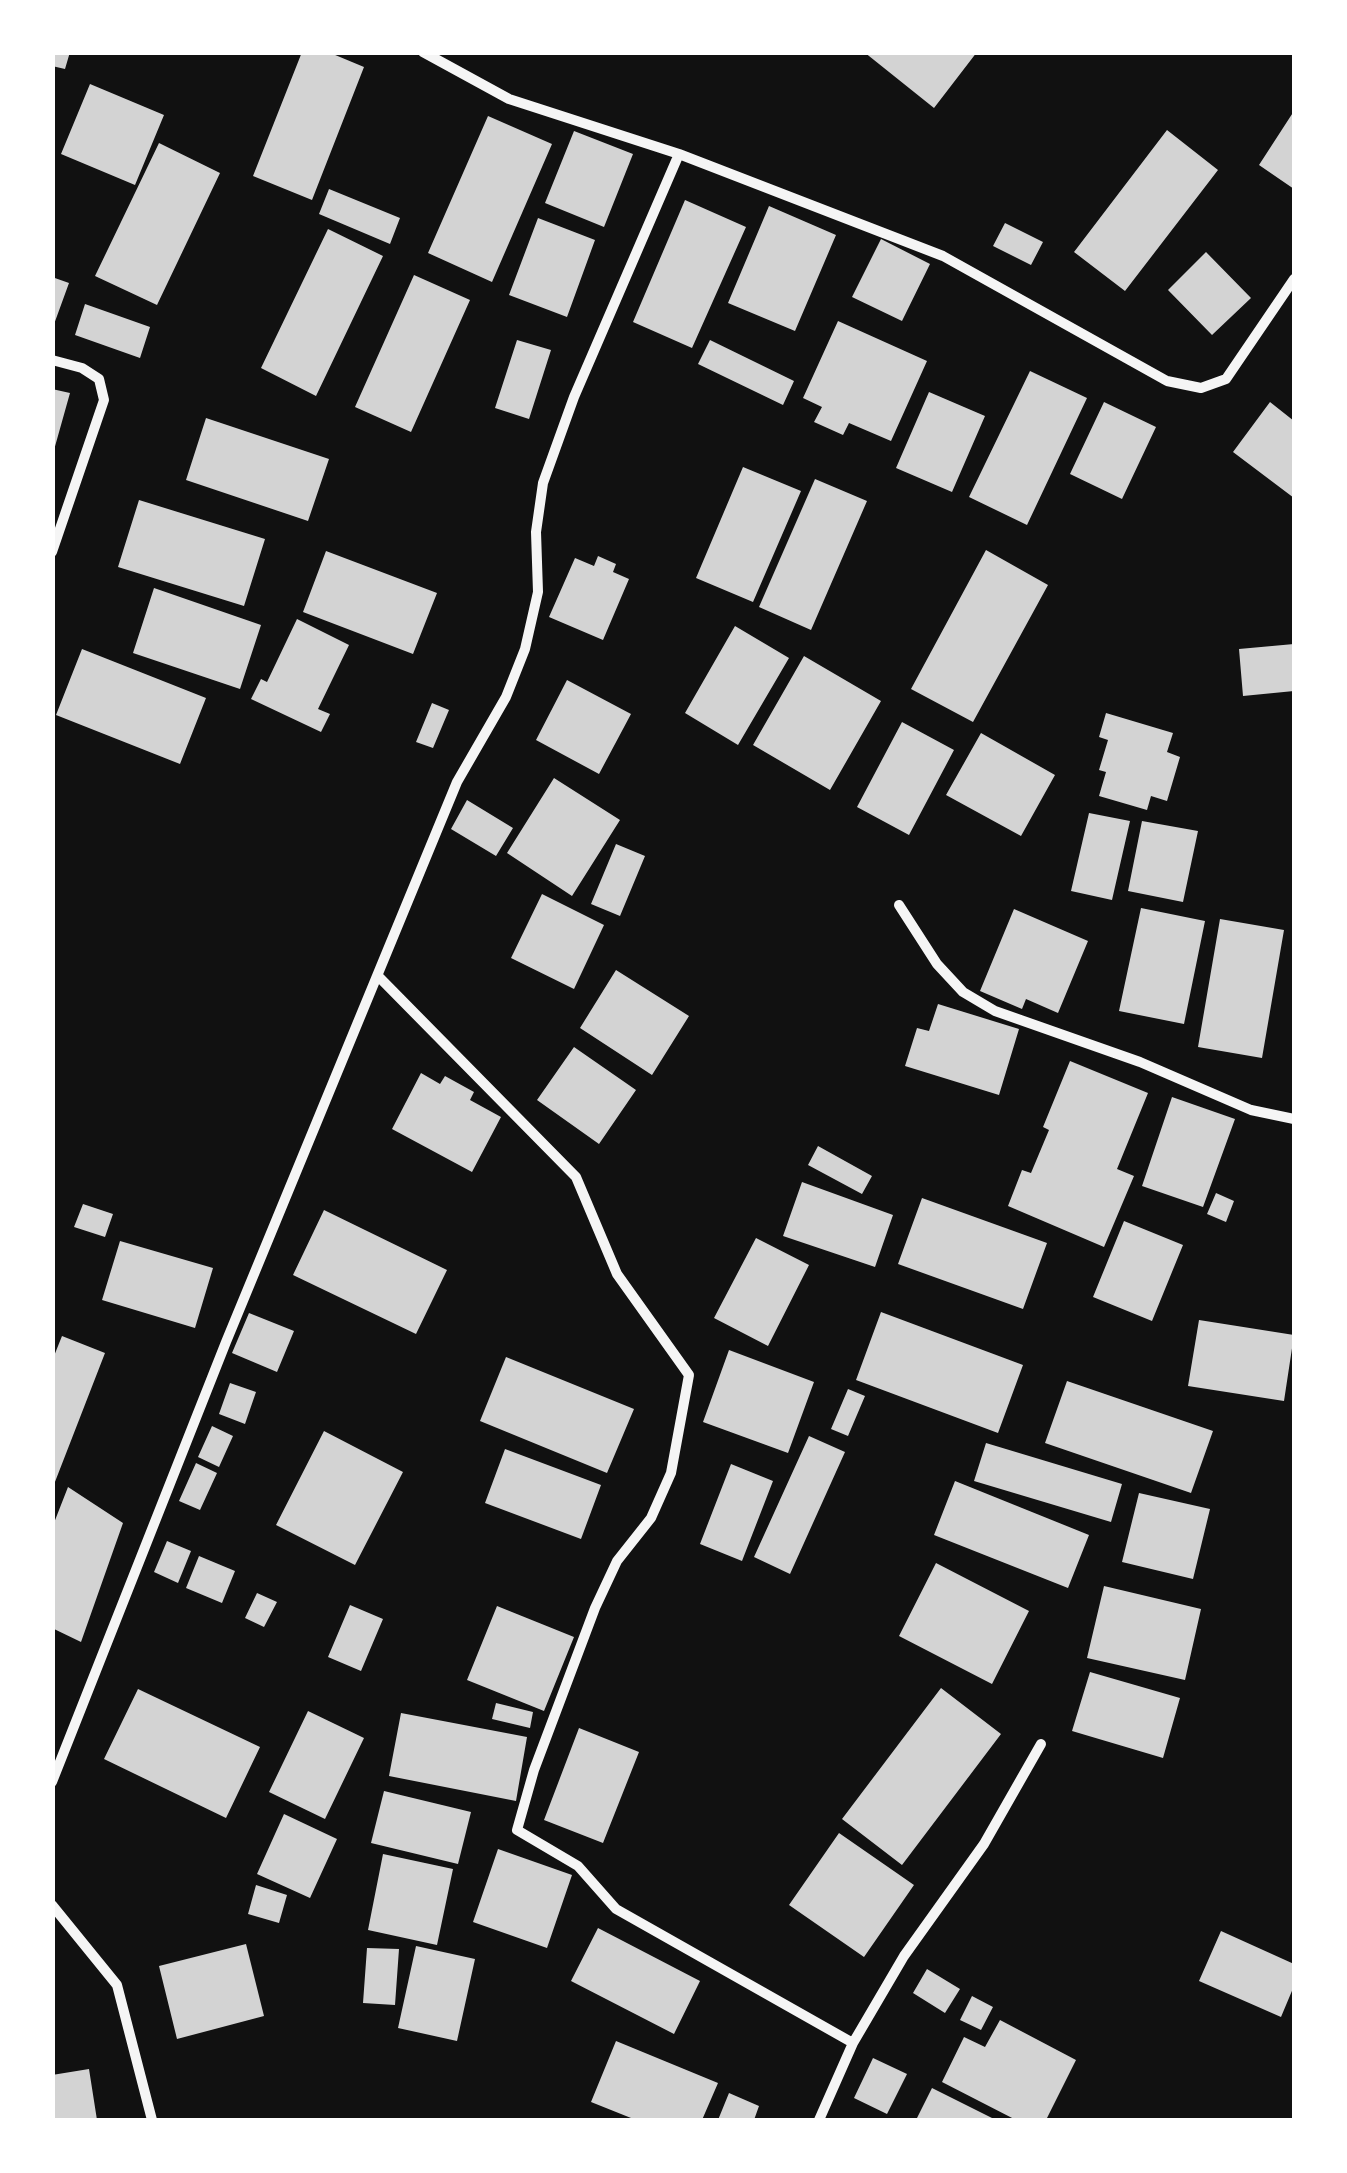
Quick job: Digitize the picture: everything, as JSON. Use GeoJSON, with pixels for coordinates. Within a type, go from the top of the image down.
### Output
{"type":"FeatureCollection","features":[{"type":"Feature","properties":{"kind":"street"},"geometry":{"type":"LineString","coordinates":[[423,52],[509,99],[679,154],[943,256],[1168,381],[1201,388],[1226,379],[1294,279]]}},
{"type":"Feature","properties":{"kind":"street"},"geometry":{"type":"LineString","coordinates":[[52,1782],[226,1342],[457,782],[506,696],[525,648],[538,592],[536,532],[544,483],[574,397],[679,154]]}},
{"type":"Feature","properties":{"kind":"street"},"geometry":{"type":"LineString","coordinates":[[52,360],[82,368],[99,380],[104,400],[52,552]]}},
{"type":"Feature","properties":{"kind":"street"},"geometry":{"type":"LineString","coordinates":[[899,905],[937,964],[964,992],[995,1011],[1140,1062],[1251,1110],[1294,1120]]}},
{"type":"Feature","properties":{"kind":"street"},"geometry":{"type":"LineString","coordinates":[[378,976],[576,1177],[617,1274],[689,1375],[671,1473],[651,1518],[618,1561],[595,1608],[534,1770],[517,1830],[578,1866],[616,1909],[852,2043]]}},
{"type":"Feature","properties":{"kind":"street"},"geometry":{"type":"LineString","coordinates":[[818,2120],[852,2043],[904,1956],[984,1844],[1041,1744]]}},
{"type":"Feature","properties":{"kind":"street"},"geometry":{"type":"LineString","coordinates":[[52,1905],[117,1985],[152,2120]]}},
{"type":"Feature","properties":{"kind":"building"},"geometry":{"type":"Polygon","coordinates":[[[52,52],[70,52],[65,69],[52,66],[52,52]]]}},
{"type":"Feature","properties":{"kind":"building"},"geometry":{"type":"Polygon","coordinates":[[[302,52],[328,52],[364,67],[312,200],[253,176],[302,52]]]}},
{"type":"Feature","properties":{"kind":"building"},"geometry":{"type":"Polygon","coordinates":[[[864,52],[977,52],[934,108],[864,52]]]}},
{"type":"Feature","properties":{"kind":"building"},"geometry":{"type":"Polygon","coordinates":[[[90,84],[164,115],[135,185],[61,154],[90,84]]]}},
{"type":"Feature","properties":{"kind":"building"},"geometry":{"type":"Polygon","coordinates":[[[1294,111],[1294,189],[1259,165],[1294,111]]]}},
{"type":"Feature","properties":{"kind":"building"},"geometry":{"type":"Polygon","coordinates":[[[488,116],[552,144],[492,282],[428,253],[488,116]]]}},
{"type":"Feature","properties":{"kind":"building"},"geometry":{"type":"Polygon","coordinates":[[[1167,130],[1218,170],[1125,291],[1074,252],[1167,130]]]}},
{"type":"Feature","properties":{"kind":"building"},"geometry":{"type":"Polygon","coordinates":[[[574,131],[633,154],[604,227],[545,203],[574,131]]]}},
{"type":"Feature","properties":{"kind":"building"},"geometry":{"type":"Polygon","coordinates":[[[159,143],[220,173],[157,305],[95,276],[159,143]]]}},
{"type":"Feature","properties":{"kind":"building"},"geometry":{"type":"Polygon","coordinates":[[[329,189],[400,218],[390,244],[319,214],[329,189]]]}},
{"type":"Feature","properties":{"kind":"building"},"geometry":{"type":"Polygon","coordinates":[[[685,200],[746,227],[692,348],[633,322],[685,200]]]}},
{"type":"Feature","properties":{"kind":"building"},"geometry":{"type":"Polygon","coordinates":[[[769,206],[836,235],[795,331],[728,303],[769,206]]]}},
{"type":"Feature","properties":{"kind":"building"},"geometry":{"type":"Polygon","coordinates":[[[538,218],[595,240],[567,317],[509,295],[538,218]]]}},
{"type":"Feature","properties":{"kind":"building"},"geometry":{"type":"Polygon","coordinates":[[[1005,223],[1043,242],[1031,265],[993,246],[1005,223]]]}},
{"type":"Feature","properties":{"kind":"building"},"geometry":{"type":"Polygon","coordinates":[[[328,229],[383,256],[316,396],[261,368],[328,229]]]}},
{"type":"Feature","properties":{"kind":"building"},"geometry":{"type":"Polygon","coordinates":[[[881,239],[930,264],[902,321],[852,297],[881,239]]]}},
{"type":"Feature","properties":{"kind":"building"},"geometry":{"type":"Polygon","coordinates":[[[1206,252],[1251,298],[1212,335],[1168,290],[1206,252]]]}},
{"type":"Feature","properties":{"kind":"building"},"geometry":{"type":"Polygon","coordinates":[[[414,275],[470,300],[411,432],[355,407],[414,275]]]}},
{"type":"Feature","properties":{"kind":"building"},"geometry":{"type":"Polygon","coordinates":[[[52,277],[69,283],[53,327],[52,326],[52,277]]]}},
{"type":"Feature","properties":{"kind":"building"},"geometry":{"type":"Polygon","coordinates":[[[85,304],[150,327],[140,358],[75,335],[85,304]]]}},
{"type":"Feature","properties":{"kind":"building"},"geometry":{"type":"Polygon","coordinates":[[[838,321],[927,361],[891,441],[849,423],[843,435],[814,422],[822,407],[803,398],[838,321]]]}},
{"type":"Feature","properties":{"kind":"building"},"geometry":{"type":"Polygon","coordinates":[[[517,340],[551,350],[529,419],[495,408],[517,340]]]}},
{"type":"Feature","properties":{"kind":"building"},"geometry":{"type":"Polygon","coordinates":[[[710,340],[794,381],[783,405],[698,364],[710,340]]]}},
{"type":"Feature","properties":{"kind":"building"},"geometry":{"type":"Polygon","coordinates":[[[1030,371],[1087,398],[1027,525],[969,497],[1030,371]]]}},
{"type":"Feature","properties":{"kind":"building"},"geometry":{"type":"Polygon","coordinates":[[[52,389],[70,393],[54,450],[52,450],[52,389]]]}},
{"type":"Feature","properties":{"kind":"building"},"geometry":{"type":"Polygon","coordinates":[[[929,392],[985,416],[952,492],[896,468],[929,392]]]}},
{"type":"Feature","properties":{"kind":"building"},"geometry":{"type":"Polygon","coordinates":[[[1104,402],[1156,427],[1122,499],[1070,474],[1104,402]]]}},
{"type":"Feature","properties":{"kind":"building"},"geometry":{"type":"Polygon","coordinates":[[[1270,402],[1294,421],[1294,498],[1233,452],[1270,402]]]}},
{"type":"Feature","properties":{"kind":"building"},"geometry":{"type":"Polygon","coordinates":[[[206,418],[329,459],[308,521],[186,480],[206,418]]]}},
{"type":"Feature","properties":{"kind":"building"},"geometry":{"type":"Polygon","coordinates":[[[743,467],[801,491],[753,602],[696,578],[743,467]]]}},
{"type":"Feature","properties":{"kind":"building"},"geometry":{"type":"Polygon","coordinates":[[[815,479],[867,501],[811,630],[759,607],[815,479]]]}},
{"type":"Feature","properties":{"kind":"building"},"geometry":{"type":"Polygon","coordinates":[[[139,500],[265,539],[244,606],[118,567],[139,500]]]}},
{"type":"Feature","properties":{"kind":"building"},"geometry":{"type":"Polygon","coordinates":[[[986,550],[1048,585],[973,722],[911,689],[986,550]]]}},
{"type":"Feature","properties":{"kind":"building"},"geometry":{"type":"Polygon","coordinates":[[[326,551],[437,593],[413,654],[303,612],[326,551]]]}},
{"type":"Feature","properties":{"kind":"building"},"geometry":{"type":"Polygon","coordinates":[[[598,556],[616,564],[613,572],[629,579],[603,640],[549,617],[575,558],[594,566],[598,556]]]}},
{"type":"Feature","properties":{"kind":"building"},"geometry":{"type":"Polygon","coordinates":[[[154,588],[261,625],[240,689],[133,653],[154,588]]]}},
{"type":"Feature","properties":{"kind":"building"},"geometry":{"type":"Polygon","coordinates":[[[297,619],[349,645],[318,709],[330,714],[321,732],[251,699],[261,679],[267,682],[297,619]]]}},
{"type":"Feature","properties":{"kind":"building"},"geometry":{"type":"Polygon","coordinates":[[[735,626],[789,658],[738,745],[685,713],[735,626]]]}},
{"type":"Feature","properties":{"kind":"building"},"geometry":{"type":"Polygon","coordinates":[[[1294,644],[1294,691],[1243,696],[1239,649],[1294,644]]]}},
{"type":"Feature","properties":{"kind":"building"},"geometry":{"type":"Polygon","coordinates":[[[82,649],[206,698],[180,764],[56,715],[82,649]]]}},
{"type":"Feature","properties":{"kind":"building"},"geometry":{"type":"Polygon","coordinates":[[[804,656],[881,701],[830,790],[753,745],[804,656]]]}},
{"type":"Feature","properties":{"kind":"building"},"geometry":{"type":"Polygon","coordinates":[[[567,680],[631,714],[599,774],[536,740],[567,680]]]}},
{"type":"Feature","properties":{"kind":"building"},"geometry":{"type":"Polygon","coordinates":[[[432,703],[449,710],[433,748],[416,742],[432,703]]]}},
{"type":"Feature","properties":{"kind":"building"},"geometry":{"type":"Polygon","coordinates":[[[1106,713],[1173,733],[1167,752],[1180,757],[1167,801],[1151,796],[1147,810],[1099,796],[1106,772],[1099,770],[1108,740],[1099,737],[1106,713]]]}},
{"type":"Feature","properties":{"kind":"building"},"geometry":{"type":"Polygon","coordinates":[[[902,722],[954,750],[909,835],[857,807],[902,722]]]}},
{"type":"Feature","properties":{"kind":"building"},"geometry":{"type":"Polygon","coordinates":[[[981,733],[1055,775],[1021,836],[946,795],[981,733]]]}},
{"type":"Feature","properties":{"kind":"building"},"geometry":{"type":"Polygon","coordinates":[[[554,778],[620,820],[572,896],[507,853],[554,778]]]}},
{"type":"Feature","properties":{"kind":"building"},"geometry":{"type":"Polygon","coordinates":[[[467,800],[513,828],[496,856],[451,829],[467,800]]]}},
{"type":"Feature","properties":{"kind":"building"},"geometry":{"type":"Polygon","coordinates":[[[1089,813],[1130,821],[1112,900],[1071,891],[1089,813]]]}},
{"type":"Feature","properties":{"kind":"building"},"geometry":{"type":"Polygon","coordinates":[[[1142,821],[1198,831],[1183,902],[1128,891],[1142,821]]]}},
{"type":"Feature","properties":{"kind":"building"},"geometry":{"type":"Polygon","coordinates":[[[616,844],[645,856],[620,916],[591,904],[616,844]]]}},
{"type":"Feature","properties":{"kind":"building"},"geometry":{"type":"Polygon","coordinates":[[[542,894],[604,925],[574,989],[511,958],[542,894]]]}},
{"type":"Feature","properties":{"kind":"building"},"geometry":{"type":"Polygon","coordinates":[[[1141,908],[1205,921],[1184,1024],[1119,1011],[1141,908]]]}},
{"type":"Feature","properties":{"kind":"building"},"geometry":{"type":"Polygon","coordinates":[[[1014,909],[1088,941],[1058,1013],[1026,999],[1022,1009],[980,991],[1014,909]]]}},
{"type":"Feature","properties":{"kind":"building"},"geometry":{"type":"Polygon","coordinates":[[[1220,919],[1284,930],[1262,1058],[1198,1047],[1220,919]]]}},
{"type":"Feature","properties":{"kind":"building"},"geometry":{"type":"Polygon","coordinates":[[[616,970],[689,1016],[652,1075],[580,1028],[616,970]]]}},
{"type":"Feature","properties":{"kind":"building"},"geometry":{"type":"Polygon","coordinates":[[[938,1004],[1019,1029],[999,1095],[905,1066],[917,1028],[929,1031],[938,1004]]]}},
{"type":"Feature","properties":{"kind":"building"},"geometry":{"type":"Polygon","coordinates":[[[574,1047],[636,1090],[599,1144],[537,1100],[574,1047]]]}},
{"type":"Feature","properties":{"kind":"building"},"geometry":{"type":"Polygon","coordinates":[[[1070,1061],[1148,1093],[1117,1169],[1134,1176],[1104,1247],[1008,1206],[1022,1170],[1031,1173],[1049,1130],[1043,1127],[1070,1061]]]}},
{"type":"Feature","properties":{"kind":"building"},"geometry":{"type":"Polygon","coordinates":[[[421,1073],[440,1084],[445,1076],[474,1092],[470,1100],[501,1117],[472,1172],[392,1129],[421,1073]]]}},
{"type":"Feature","properties":{"kind":"building"},"geometry":{"type":"Polygon","coordinates":[[[1172,1097],[1235,1119],[1203,1207],[1142,1186],[1172,1097]]]}},
{"type":"Feature","properties":{"kind":"building"},"geometry":{"type":"Polygon","coordinates":[[[818,1146],[872,1176],[862,1194],[808,1165],[818,1146]]]}},
{"type":"Feature","properties":{"kind":"building"},"geometry":{"type":"Polygon","coordinates":[[[802,1182],[893,1215],[875,1267],[783,1236],[802,1182]]]}},
{"type":"Feature","properties":{"kind":"building"},"geometry":{"type":"Polygon","coordinates":[[[1216,1193],[1234,1201],[1226,1222],[1207,1214],[1216,1193]]]}},
{"type":"Feature","properties":{"kind":"building"},"geometry":{"type":"Polygon","coordinates":[[[922,1198],[1047,1243],[1023,1309],[898,1264],[922,1198]]]}},
{"type":"Feature","properties":{"kind":"building"},"geometry":{"type":"Polygon","coordinates":[[[83,1204],[113,1214],[105,1237],[74,1227],[83,1204]]]}},
{"type":"Feature","properties":{"kind":"building"},"geometry":{"type":"Polygon","coordinates":[[[324,1210],[447,1270],[416,1334],[293,1275],[324,1210]]]}},
{"type":"Feature","properties":{"kind":"building"},"geometry":{"type":"Polygon","coordinates":[[[1124,1221],[1183,1245],[1152,1321],[1093,1297],[1124,1221]]]}},
{"type":"Feature","properties":{"kind":"building"},"geometry":{"type":"Polygon","coordinates":[[[756,1238],[809,1265],[768,1346],[714,1318],[756,1238]]]}},
{"type":"Feature","properties":{"kind":"building"},"geometry":{"type":"Polygon","coordinates":[[[120,1241],[213,1268],[195,1328],[102,1300],[120,1241]]]}},
{"type":"Feature","properties":{"kind":"building"},"geometry":{"type":"Polygon","coordinates":[[[881,1312],[1023,1365],[998,1433],[856,1380],[881,1312]]]}},
{"type":"Feature","properties":{"kind":"building"},"geometry":{"type":"Polygon","coordinates":[[[249,1313],[294,1331],[277,1372],[232,1353],[249,1313]]]}},
{"type":"Feature","properties":{"kind":"building"},"geometry":{"type":"Polygon","coordinates":[[[1199,1320],[1294,1335],[1284,1401],[1188,1386],[1199,1320]]]}},
{"type":"Feature","properties":{"kind":"building"},"geometry":{"type":"Polygon","coordinates":[[[62,1336],[105,1353],[53,1487],[52,1361],[62,1336]]]}},
{"type":"Feature","properties":{"kind":"building"},"geometry":{"type":"Polygon","coordinates":[[[729,1350],[814,1382],[788,1453],[703,1422],[729,1350]]]}},
{"type":"Feature","properties":{"kind":"building"},"geometry":{"type":"Polygon","coordinates":[[[506,1357],[634,1409],[607,1473],[480,1421],[506,1357]]]}},
{"type":"Feature","properties":{"kind":"building"},"geometry":{"type":"Polygon","coordinates":[[[1067,1381],[1213,1431],[1191,1493],[1045,1443],[1067,1381]]]}},
{"type":"Feature","properties":{"kind":"building"},"geometry":{"type":"Polygon","coordinates":[[[230,1383],[256,1392],[245,1424],[219,1414],[230,1383]]]}},
{"type":"Feature","properties":{"kind":"building"},"geometry":{"type":"Polygon","coordinates":[[[848,1389],[865,1396],[848,1436],[831,1429],[848,1389]]]}},
{"type":"Feature","properties":{"kind":"building"},"geometry":{"type":"Polygon","coordinates":[[[212,1426],[233,1436],[219,1467],[198,1457],[212,1426]]]}},
{"type":"Feature","properties":{"kind":"building"},"geometry":{"type":"Polygon","coordinates":[[[324,1431],[403,1472],[355,1565],[276,1525],[324,1431]]]}},
{"type":"Feature","properties":{"kind":"building"},"geometry":{"type":"Polygon","coordinates":[[[809,1436],[845,1452],[790,1574],[754,1557],[809,1436]]]}},
{"type":"Feature","properties":{"kind":"building"},"geometry":{"type":"Polygon","coordinates":[[[986,1443],[1122,1484],[1111,1522],[974,1481],[986,1443]]]}},
{"type":"Feature","properties":{"kind":"building"},"geometry":{"type":"Polygon","coordinates":[[[505,1449],[601,1485],[581,1539],[485,1503],[505,1449]]]}},
{"type":"Feature","properties":{"kind":"building"},"geometry":{"type":"Polygon","coordinates":[[[196,1463],[217,1473],[200,1510],[179,1501],[196,1463]]]}},
{"type":"Feature","properties":{"kind":"building"},"geometry":{"type":"Polygon","coordinates":[[[731,1464],[773,1481],[742,1561],[700,1544],[731,1464]]]}},
{"type":"Feature","properties":{"kind":"building"},"geometry":{"type":"Polygon","coordinates":[[[955,1481],[1089,1535],[1068,1588],[934,1535],[955,1481]]]}},
{"type":"Feature","properties":{"kind":"building"},"geometry":{"type":"Polygon","coordinates":[[[68,1487],[123,1523],[81,1642],[52,1628],[52,1528],[68,1487]]]}},
{"type":"Feature","properties":{"kind":"building"},"geometry":{"type":"Polygon","coordinates":[[[1139,1493],[1210,1509],[1193,1579],[1122,1562],[1139,1493]]]}},
{"type":"Feature","properties":{"kind":"building"},"geometry":{"type":"Polygon","coordinates":[[[167,1541],[191,1551],[178,1583],[154,1572],[167,1541]]]}},
{"type":"Feature","properties":{"kind":"building"},"geometry":{"type":"Polygon","coordinates":[[[199,1556],[235,1571],[222,1603],[186,1588],[199,1556]]]}},
{"type":"Feature","properties":{"kind":"building"},"geometry":{"type":"Polygon","coordinates":[[[936,1563],[1029,1611],[992,1684],[899,1636],[936,1563]]]}},
{"type":"Feature","properties":{"kind":"building"},"geometry":{"type":"Polygon","coordinates":[[[1104,1586],[1201,1609],[1185,1680],[1087,1658],[1104,1586]]]}},
{"type":"Feature","properties":{"kind":"building"},"geometry":{"type":"Polygon","coordinates":[[[257,1593],[277,1602],[264,1627],[245,1618],[257,1593]]]}},
{"type":"Feature","properties":{"kind":"building"},"geometry":{"type":"Polygon","coordinates":[[[350,1605],[383,1619],[361,1671],[328,1657],[350,1605]]]}},
{"type":"Feature","properties":{"kind":"building"},"geometry":{"type":"Polygon","coordinates":[[[497,1606],[574,1637],[544,1711],[467,1680],[497,1606]]]}},
{"type":"Feature","properties":{"kind":"building"},"geometry":{"type":"Polygon","coordinates":[[[1090,1672],[1180,1698],[1163,1758],[1072,1731],[1090,1672]]]}},
{"type":"Feature","properties":{"kind":"building"},"geometry":{"type":"Polygon","coordinates":[[[941,1688],[1001,1734],[902,1865],[842,1819],[941,1688]]]}},
{"type":"Feature","properties":{"kind":"building"},"geometry":{"type":"Polygon","coordinates":[[[138,1689],[260,1747],[226,1818],[104,1759],[138,1689]]]}},
{"type":"Feature","properties":{"kind":"building"},"geometry":{"type":"Polygon","coordinates":[[[496,1703],[533,1712],[530,1728],[492,1719],[496,1703]]]}},
{"type":"Feature","properties":{"kind":"building"},"geometry":{"type":"Polygon","coordinates":[[[308,1711],[364,1738],[325,1819],[269,1792],[308,1711]]]}},
{"type":"Feature","properties":{"kind":"building"},"geometry":{"type":"Polygon","coordinates":[[[401,1713],[527,1737],[516,1801],[389,1776],[401,1713]]]}},
{"type":"Feature","properties":{"kind":"building"},"geometry":{"type":"Polygon","coordinates":[[[579,1728],[639,1752],[603,1843],[544,1820],[579,1728]]]}},
{"type":"Feature","properties":{"kind":"building"},"geometry":{"type":"Polygon","coordinates":[[[384,1791],[471,1812],[458,1864],[371,1843],[384,1791]]]}},
{"type":"Feature","properties":{"kind":"building"},"geometry":{"type":"Polygon","coordinates":[[[284,1814],[337,1839],[310,1898],[257,1874],[284,1814]]]}},
{"type":"Feature","properties":{"kind":"building"},"geometry":{"type":"Polygon","coordinates":[[[839,1833],[914,1885],[864,1957],[789,1905],[839,1833]]]}},
{"type":"Feature","properties":{"kind":"building"},"geometry":{"type":"Polygon","coordinates":[[[498,1849],[572,1875],[547,1948],[473,1922],[498,1849]]]}},
{"type":"Feature","properties":{"kind":"building"},"geometry":{"type":"Polygon","coordinates":[[[383,1854],[453,1869],[437,1945],[368,1930],[383,1854]]]}},
{"type":"Feature","properties":{"kind":"building"},"geometry":{"type":"Polygon","coordinates":[[[256,1885],[287,1895],[279,1923],[248,1914],[256,1885]]]}},
{"type":"Feature","properties":{"kind":"building"},"geometry":{"type":"Polygon","coordinates":[[[598,1928],[700,1981],[674,2034],[571,1981],[598,1928]]]}},
{"type":"Feature","properties":{"kind":"building"},"geometry":{"type":"Polygon","coordinates":[[[1221,1931],[1294,1964],[1294,1986],[1281,2017],[1199,1981],[1221,1931]]]}},
{"type":"Feature","properties":{"kind":"building"},"geometry":{"type":"Polygon","coordinates":[[[246,1944],[264,2016],[177,2039],[159,1966],[246,1944]]]}},
{"type":"Feature","properties":{"kind":"building"},"geometry":{"type":"Polygon","coordinates":[[[416,1946],[475,1959],[457,2041],[398,2028],[416,1946]]]}},
{"type":"Feature","properties":{"kind":"building"},"geometry":{"type":"Polygon","coordinates":[[[367,1948],[399,1949],[395,2005],[363,2003],[367,1948]]]}},
{"type":"Feature","properties":{"kind":"building"},"geometry":{"type":"Polygon","coordinates":[[[927,1969],[960,1989],[945,2013],[913,1993],[927,1969]]]}},
{"type":"Feature","properties":{"kind":"building"},"geometry":{"type":"Polygon","coordinates":[[[972,1996],[993,2007],[981,2030],[960,2020],[972,1996]]]}},
{"type":"Feature","properties":{"kind":"building"},"geometry":{"type":"Polygon","coordinates":[[[1000,2020],[1076,2060],[1046,2120],[1016,2120],[942,2082],[964,2037],[985,2047],[1000,2020]]]}},
{"type":"Feature","properties":{"kind":"building"},"geometry":{"type":"Polygon","coordinates":[[[616,2041],[718,2083],[702,2120],[636,2120],[591,2102],[616,2041]]]}},
{"type":"Feature","properties":{"kind":"building"},"geometry":{"type":"Polygon","coordinates":[[[873,2058],[907,2074],[887,2114],[854,2098],[873,2058]]]}},
{"type":"Feature","properties":{"kind":"building"},"geometry":{"type":"Polygon","coordinates":[[[89,2069],[97,2120],[52,2120],[52,2075],[89,2069]]]}},
{"type":"Feature","properties":{"kind":"building"},"geometry":{"type":"Polygon","coordinates":[[[932,2088],[996,2120],[916,2120],[932,2088]]]}},
{"type":"Feature","properties":{"kind":"building"},"geometry":{"type":"Polygon","coordinates":[[[729,2093],[759,2106],[754,2120],[718,2120],[729,2093]]]}}]}
